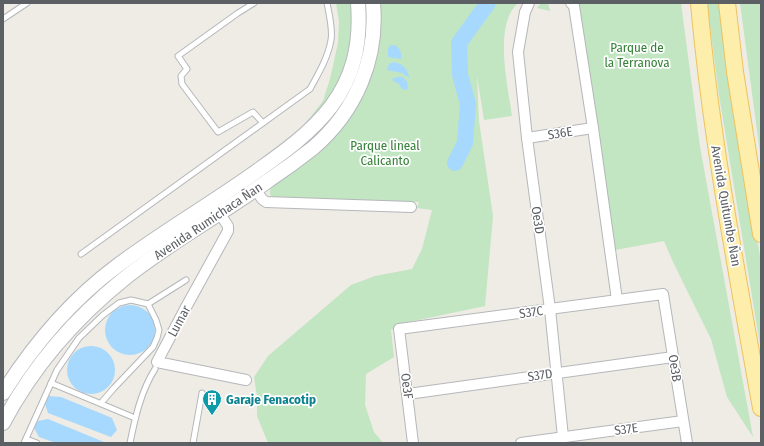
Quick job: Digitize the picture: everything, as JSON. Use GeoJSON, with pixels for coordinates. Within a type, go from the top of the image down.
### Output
{"type":"FeatureCollection","features":[{"type":"Feature","properties":{"kind":"main road","name":"Avenida Quitumbe Ñan"},"geometry":{"type":"LineString","coordinates":[[699,3],[704,60],[718,162],[761,408]]}},
{"type":"Feature","properties":{"kind":"main road"},"geometry":{"type":"LineString","coordinates":[[727,3],[735,72],[755,164],[761,234]]}},
{"type":"Feature","properties":{"kind":"main road"},"geometry":{"type":"LineString","coordinates":[[359,8],[373,8]]}},
{"type":"Feature","properties":{"kind":"main road","name":"Avenida Rumichaca Ñan"},"geometry":{"type":"LineString","coordinates":[[3,393],[42,337],[83,294],[116,266],[286,151],[304,136],[328,111],[343,87],[355,58],[359,29],[359,8]]}},
{"type":"Feature","properties":{"kind":"main road","name":"Avenida Rumichaca Ñan"},"geometry":{"type":"LineString","coordinates":[[3,423],[26,383],[53,346],[93,305],[125,278],[156,256],[256,190],[314,147],[332,129],[348,107],[363,78],[369,62],[374,30],[373,8]]}},
{"type":"Feature","properties":{"kind":"street","name":"Oe3D"},"geometry":{"type":"LineString","coordinates":[[529,3],[525,12],[518,52],[527,138],[550,309],[564,441]]}},
{"type":"Feature","properties":{"kind":"street"},"geometry":{"type":"LineString","coordinates":[[571,3],[574,6],[594,128],[617,300]]}},
{"type":"Feature","properties":{"kind":"street","name":"S36E"},"geometry":{"type":"LineString","coordinates":[[527,138],[594,128]]}},
{"type":"Feature","properties":{"kind":"street"},"geometry":{"type":"LineString","coordinates":[[256,190],[266,202],[411,207]]}},
{"type":"Feature","properties":{"kind":"street","name":"Lumar"},"geometry":{"type":"LineString","coordinates":[[156,365],[228,232],[228,226],[212,202]]}},
{"type":"Feature","properties":{"kind":"street","name":"S37C"},"geometry":{"type":"LineString","coordinates":[[399,329],[663,294]]}},
{"type":"Feature","properties":{"kind":"street","name":"Oe3B"},"geometry":{"type":"LineString","coordinates":[[663,294],[687,443]]}},
{"type":"Feature","properties":{"kind":"street","name":"Oe3F"},"geometry":{"type":"LineString","coordinates":[[399,329],[414,443]]}},
{"type":"Feature","properties":{"kind":"street","name":"S37D"},"geometry":{"type":"LineString","coordinates":[[408,394],[673,357]]}},
{"type":"Feature","properties":{"kind":"street"},"geometry":{"type":"LineString","coordinates":[[156,365],[246,380]]}},
{"type":"Feature","properties":{"kind":"street","name":"S37E"},"geometry":{"type":"LineString","coordinates":[[521,443],[564,441],[683,421]]}},
{"type":"Feature","properties":{"kind":"lane"},"geometry":{"type":"LineString","coordinates":[[3,20],[27,3]]}},
{"type":"Feature","properties":{"kind":"lane"},"geometry":{"type":"LineString","coordinates":[[254,3],[178,56],[187,69],[181,76],[182,84],[218,132],[253,112],[264,123]]}},
{"type":"Feature","properties":{"kind":"lane"},"geometry":{"type":"LineString","coordinates":[[81,254],[310,89],[322,67],[332,39],[330,14],[327,3]]}},
{"type":"Feature","properties":{"kind":"lane"},"geometry":{"type":"LineString","coordinates":[[37,443],[25,441],[57,370],[79,338],[103,315],[119,303],[131,300],[148,304],[186,280]]}},
{"type":"Feature","properties":{"kind":"lane"},"geometry":{"type":"LineString","coordinates":[[101,403],[153,347],[157,338],[158,330],[156,320],[148,304]]}},
{"type":"Feature","properties":{"kind":"lane"},"geometry":{"type":"LineString","coordinates":[[130,443],[135,418],[149,378],[156,365]]}},
{"type":"Feature","properties":{"kind":"lane"},"geometry":{"type":"LineString","coordinates":[[51,383],[135,418]]}},
{"type":"Feature","properties":{"kind":"lane"},"geometry":{"type":"LineString","coordinates":[[193,443],[202,393]]}},
{"type":"Feature","properties":{"kind":"green space"},"geometry":{"type":"Polygon","coordinates":[[[336,3],[352,3],[351,46],[348,59],[332,96],[316,118],[296,135],[323,101],[330,79],[338,43],[339,21],[336,3]]]}},
{"type":"Feature","properties":{"kind":"green space","name":"Parque lineal Calicanto"},"geometry":{"type":"Polygon","coordinates":[[[379,3],[518,3],[510,13],[504,41],[504,57],[512,116],[484,120],[477,76],[479,121],[493,216],[485,306],[404,323],[391,330],[394,357],[366,374],[365,405],[374,432],[383,443],[268,443],[257,416],[257,396],[254,377],[268,356],[351,285],[375,276],[412,269],[422,249],[432,210],[417,208],[419,202],[274,199],[270,194],[271,188],[277,181],[290,171],[312,158],[324,148],[349,117],[360,100],[369,82],[379,44],[381,23],[379,3]]]}},
{"type":"Feature","properties":{"kind":"green space"},"geometry":{"type":"Polygon","coordinates":[[[541,3],[548,3],[550,11],[537,8],[541,3]]]}},
{"type":"Feature","properties":{"kind":"green space","name":"Parque de la Terranova"},"geometry":{"type":"Polygon","coordinates":[[[577,3],[681,3],[700,147],[753,437],[727,397],[711,339],[664,241],[615,250],[598,125],[577,3]]]}},
{"type":"Feature","properties":{"kind":"green space"},"geometry":{"type":"Polygon","coordinates":[[[707,3],[719,3],[728,75],[761,262],[761,351],[719,95],[707,3]]]}},
{"type":"Feature","properties":{"kind":"green space"},"geometry":{"type":"Polygon","coordinates":[[[740,3],[761,3],[761,153],[760,153],[740,3]]]}},
{"type":"Feature","properties":{"kind":"water"},"geometry":{"type":"Polygon","coordinates":[[[390,45],[398,47],[401,54],[401,59],[388,57],[390,45]]]}},
{"type":"Feature","properties":{"kind":"water"},"geometry":{"type":"Polygon","coordinates":[[[394,62],[404,67],[408,72],[409,78],[402,73],[387,70],[389,64],[394,62]]]}},
{"type":"Feature","properties":{"kind":"water"},"geometry":{"type":"Polygon","coordinates":[[[403,77],[407,82],[408,88],[406,90],[402,89],[399,84],[392,80],[393,78],[403,77]]]}},
{"type":"Feature","properties":{"kind":"water"},"geometry":{"type":"Polygon","coordinates":[[[130,305],[140,307],[148,312],[153,320],[155,330],[153,340],[148,348],[140,353],[130,355],[120,353],[112,348],[107,340],[105,330],[107,320],[112,312],[120,307],[130,305]]]}},
{"type":"Feature","properties":{"kind":"water"},"geometry":{"type":"Polygon","coordinates":[[[91,346],[100,348],[108,353],[113,361],[115,370],[113,379],[108,387],[100,392],[91,394],[82,392],[74,387],[69,379],[67,370],[69,361],[74,353],[82,348],[91,346]]]}},
{"type":"Feature","properties":{"kind":"water"},"geometry":{"type":"Polygon","coordinates":[[[49,396],[61,397],[112,418],[117,430],[111,437],[48,413],[45,404],[49,396]]]}},
{"type":"Feature","properties":{"kind":"water"},"geometry":{"type":"Polygon","coordinates":[[[48,419],[105,443],[56,443],[39,437],[34,428],[38,421],[48,419]]]}},
{"type":"Feature","properties":{"kind":"waterway"},"geometry":{"type":"LineString","coordinates":[[455,163],[465,143],[468,104],[460,75],[459,43],[488,3]]}},
{"type":"Feature","properties":{"kind":"place","name":"Garaje Fenacotip"},"geometry":{"type":"Point","coordinates":[212,416]}}]}
